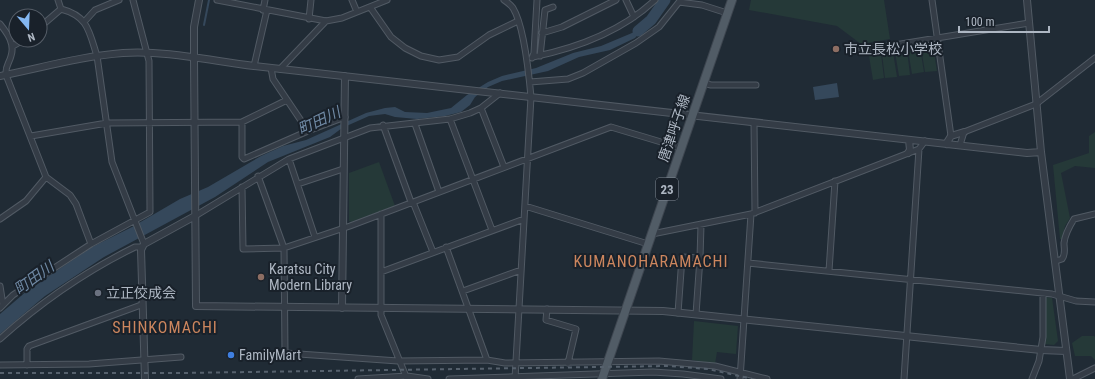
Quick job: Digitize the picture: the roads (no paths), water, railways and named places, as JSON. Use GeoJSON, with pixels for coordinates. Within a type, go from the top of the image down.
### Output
{"type":"FeatureCollection","features":[{"type":"Feature","properties":{"kind":"main road","name":"唐津呼子線"},"geometry":{"type":"LineString","coordinates":[[603,376],[732,0]]}},
{"type":"Feature","properties":{"kind":"street"},"geometry":{"type":"LineString","coordinates":[[58,0],[60,9]]}},
{"type":"Feature","properties":{"kind":"street"},"geometry":{"type":"LineString","coordinates":[[84,22],[95,10],[119,0]]}},
{"type":"Feature","properties":{"kind":"street"},"geometry":{"type":"LineString","coordinates":[[1,306],[13,295],[91,244],[150,212],[150,122],[147,53],[133,0]]}},
{"type":"Feature","properties":{"kind":"street"},"geometry":{"type":"LineString","coordinates":[[200,0],[194,27],[196,306],[625,309],[678,312],[1041,350],[1066,351]]}},
{"type":"Feature","properties":{"kind":"street"},"geometry":{"type":"LineString","coordinates":[[217,0],[309,19],[326,21],[357,12],[387,0]]}},
{"type":"Feature","properties":{"kind":"street"},"geometry":{"type":"LineString","coordinates":[[254,66],[265,10],[265,0]]}},
{"type":"Feature","properties":{"kind":"street"},"geometry":{"type":"LineString","coordinates":[[309,19],[311,0]]}},
{"type":"Feature","properties":{"kind":"street"},"geometry":{"type":"LineString","coordinates":[[352,0],[357,12]]}},
{"type":"Feature","properties":{"kind":"street"},"geometry":{"type":"LineString","coordinates":[[504,0],[512,6],[518,21],[527,61],[531,97],[515,378]]}},
{"type":"Feature","properties":{"kind":"street"},"geometry":{"type":"LineString","coordinates":[[533,57],[537,0]]}},
{"type":"Feature","properties":{"kind":"street"},"geometry":{"type":"LineString","coordinates":[[542,33],[568,24],[616,0]]}},
{"type":"Feature","properties":{"kind":"street"},"geometry":{"type":"LineString","coordinates":[[626,0],[634,17]]}},
{"type":"Feature","properties":{"kind":"street"},"geometry":{"type":"LineString","coordinates":[[527,61],[533,57],[580,45],[634,17],[655,0]]}},
{"type":"Feature","properties":{"kind":"street"},"geometry":{"type":"LineString","coordinates":[[932,0],[951,136],[946,144]]}},
{"type":"Feature","properties":{"kind":"street"},"geometry":{"type":"LineString","coordinates":[[1027,0],[1041,152],[1070,379]]}},
{"type":"Feature","properties":{"kind":"street"},"geometry":{"type":"LineString","coordinates":[[530,82],[568,79],[583,72],[636,43],[658,27],[679,1],[702,5],[727,13]]}},
{"type":"Feature","properties":{"kind":"street"},"geometry":{"type":"LineString","coordinates":[[540,56],[545,10],[553,6]]}},
{"type":"Feature","properties":{"kind":"street"},"geometry":{"type":"LineString","coordinates":[[370,7],[391,37],[405,48],[420,56],[439,60],[458,58],[489,35],[518,21]]}},
{"type":"Feature","properties":{"kind":"street"},"geometry":{"type":"LineString","coordinates":[[60,9],[74,13],[84,22],[97,56],[112,162],[143,244],[142,305],[143,361],[145,379]]}},
{"type":"Feature","properties":{"kind":"street"},"geometry":{"type":"LineString","coordinates":[[48,20],[60,9]]}},
{"type":"Feature","properties":{"kind":"street"},"geometry":{"type":"LineString","coordinates":[[280,68],[326,21]]}},
{"type":"Feature","properties":{"kind":"street"},"geometry":{"type":"LineString","coordinates":[[858,51],[1029,23]]}},
{"type":"Feature","properties":{"kind":"street"},"geometry":{"type":"LineString","coordinates":[[0,24],[8,35]]}},
{"type":"Feature","properties":{"kind":"street"},"geometry":{"type":"LineString","coordinates":[[13,48],[3,75],[31,136],[46,177],[70,195],[76,204],[91,244]]}},
{"type":"Feature","properties":{"kind":"street"},"geometry":{"type":"LineString","coordinates":[[3,75],[97,56],[124,53],[147,53],[909,140],[1027,153],[1041,152]]}},
{"type":"Feature","properties":{"kind":"street"},"geometry":{"type":"LineString","coordinates":[[951,136],[1036,104],[1095,58]]}},
{"type":"Feature","properties":{"kind":"street"},"geometry":{"type":"LineString","coordinates":[[271,68],[273,79],[308,131]]}},
{"type":"Feature","properties":{"kind":"street"},"geometry":{"type":"LineString","coordinates":[[342,308],[345,76]]}},
{"type":"Feature","properties":{"kind":"street"},"geometry":{"type":"LineString","coordinates":[[703,83],[711,85],[756,85]]}},
{"type":"Feature","properties":{"kind":"street"},"geometry":{"type":"LineString","coordinates":[[0,339],[46,300],[93,269],[143,244],[289,159],[370,128],[383,125],[415,124],[450,119],[481,108],[498,93]]}},
{"type":"Feature","properties":{"kind":"street"},"geometry":{"type":"LineString","coordinates":[[31,136],[107,124],[150,122],[242,122],[287,100]]}},
{"type":"Feature","properties":{"kind":"street"},"geometry":{"type":"LineString","coordinates":[[481,108],[504,167]]}},
{"type":"Feature","properties":{"kind":"street"},"geometry":{"type":"LineString","coordinates":[[242,122],[242,157],[244,159],[308,131],[345,117]]}},
{"type":"Feature","properties":{"kind":"street"},"geometry":{"type":"LineString","coordinates":[[450,119],[492,230]]}},
{"type":"Feature","properties":{"kind":"street"},"geometry":{"type":"LineString","coordinates":[[740,379],[753,213],[754,122]]}},
{"type":"Feature","properties":{"kind":"street"},"geometry":{"type":"LineString","coordinates":[[415,124],[439,192]]}},
{"type":"Feature","properties":{"kind":"street"},"geometry":{"type":"LineString","coordinates":[[383,125],[432,252]]}},
{"type":"Feature","properties":{"kind":"street"},"geometry":{"type":"LineString","coordinates":[[242,187],[243,249],[284,248],[381,214],[611,126],[681,148]]}},
{"type":"Feature","properties":{"kind":"street"},"geometry":{"type":"LineString","coordinates":[[960,145],[964,132]]}},
{"type":"Feature","properties":{"kind":"street"},"geometry":{"type":"LineString","coordinates":[[908,153],[910,150],[909,140]]}},
{"type":"Feature","properties":{"kind":"street"},"geometry":{"type":"LineString","coordinates":[[652,234],[753,213],[908,153],[919,148],[925,141]]}},
{"type":"Feature","properties":{"kind":"street"},"geometry":{"type":"LineString","coordinates":[[904,379],[919,148]]}},
{"type":"Feature","properties":{"kind":"street"},"geometry":{"type":"LineString","coordinates":[[289,159],[315,237]]}},
{"type":"Feature","properties":{"kind":"street"},"geometry":{"type":"LineString","coordinates":[[298,184],[343,169]]}},
{"type":"Feature","properties":{"kind":"street"},"geometry":{"type":"LineString","coordinates":[[258,176],[284,248],[285,353],[398,361],[487,360],[515,363],[684,362],[740,371],[767,379]]}},
{"type":"Feature","properties":{"kind":"street"},"geometry":{"type":"LineString","coordinates":[[0,219],[26,201],[46,177]]}},
{"type":"Feature","properties":{"kind":"street"},"geometry":{"type":"LineString","coordinates":[[830,271],[835,181]]}},
{"type":"Feature","properties":{"kind":"street"},"geometry":{"type":"LineString","coordinates":[[525,206],[648,244]]}},
{"type":"Feature","properties":{"kind":"street"},"geometry":{"type":"LineString","coordinates":[[381,214],[381,315],[398,361],[407,378]]}},
{"type":"Feature","properties":{"kind":"street"},"geometry":{"type":"LineString","coordinates":[[1056,261],[1062,259],[1064,256],[1064,242],[1068,228],[1074,219],[1095,214]]}},
{"type":"Feature","properties":{"kind":"street"},"geometry":{"type":"LineString","coordinates":[[381,272],[524,219]]}},
{"type":"Feature","properties":{"kind":"street"},"geometry":{"type":"LineString","coordinates":[[696,314],[701,225]]}},
{"type":"Feature","properties":{"kind":"street"},"geometry":{"type":"LineString","coordinates":[[446,247],[487,360]]}},
{"type":"Feature","properties":{"kind":"street"},"geometry":{"type":"LineString","coordinates":[[678,312],[682,257],[700,258]]}},
{"type":"Feature","properties":{"kind":"street"},"geometry":{"type":"LineString","coordinates":[[748,263],[1043,294],[1060,296],[1076,301],[1095,302]]}},
{"type":"Feature","properties":{"kind":"street"},"geometry":{"type":"LineString","coordinates":[[463,291],[522,270]]}},
{"type":"Feature","properties":{"kind":"street"},"geometry":{"type":"LineString","coordinates":[[0,286],[1,306]]}},
{"type":"Feature","properties":{"kind":"street"},"geometry":{"type":"LineString","coordinates":[[1032,379],[1041,350],[1044,323],[1043,294]]}},
{"type":"Feature","properties":{"kind":"street"},"geometry":{"type":"LineString","coordinates":[[27,365],[29,346],[142,305]]}},
{"type":"Feature","properties":{"kind":"street"},"geometry":{"type":"LineString","coordinates":[[547,309],[546,320],[576,329],[568,363]]}},
{"type":"Feature","properties":{"kind":"street"},"geometry":{"type":"LineString","coordinates":[[0,364],[89,364],[181,357]]}},
{"type":"Feature","properties":{"kind":"street"},"geometry":{"type":"LineString","coordinates":[[1073,379],[1095,368]]}},
{"type":"Feature","properties":{"kind":"street"},"geometry":{"type":"LineString","coordinates":[[449,379],[603,376],[653,372],[720,379]]}},
{"type":"Feature","properties":{"kind":"street"},"geometry":{"type":"LineString","coordinates":[[358,379],[428,379]]}},
{"type":"Feature","properties":{"kind":"water"},"geometry":{"type":"Polygon","coordinates":[[[651,20],[635,38],[610,50],[579,57],[548,71],[502,81],[488,87],[475,97],[470,105],[461,112],[445,116],[417,119],[395,117],[385,114],[369,116],[342,128],[330,137],[268,162],[215,197],[104,257],[45,296],[0,334],[0,314],[28,290],[92,247],[132,227],[180,199],[208,187],[261,156],[283,146],[306,140],[366,113],[385,108],[395,107],[405,112],[427,113],[451,108],[467,95],[488,82],[502,76],[536,68],[573,53],[601,46],[632,33],[651,20]]]}},
{"type":"Feature","properties":{"kind":"water"},"geometry":{"type":"Polygon","coordinates":[[[837,83],[839,97],[815,100],[813,87],[837,83]]]}},
{"type":"Feature","properties":{"kind":"waterway"},"geometry":{"type":"LineString","coordinates":[[204,25],[209,0]]}},
{"type":"Feature","properties":{"kind":"waterway","name":"町田川"},"geometry":{"type":"LineString","coordinates":[[638,31],[651,20],[665,0]]}},
{"type":"Feature","properties":{"kind":"railway"},"geometry":{"type":"LineString","coordinates":[[0,373],[180,373],[668,366],[708,369],[752,379]]}},
{"type":"Feature","properties":{"kind":"place","name":"市立長松小学校"},"geometry":{"type":"Point","coordinates":[836,49]}},
{"type":"Feature","properties":{"kind":"place","name":"Karatsu City Modern Library"},"geometry":{"type":"Point","coordinates":[261,277]}},
{"type":"Feature","properties":{"kind":"place","name":"立正佼成会"},"geometry":{"type":"Point","coordinates":[98,293]}},
{"type":"Feature","properties":{"kind":"place","name":"FamilyMart"},"geometry":{"type":"Point","coordinates":[231,355]}},
{"type":"Feature","properties":{"kind":"district","name":"KUMANOHARAMACHI"},"geometry":{"type":"Point","coordinates":[651,261]}},
{"type":"Feature","properties":{"kind":"district","name":"SHINKOMACHI"},"geometry":{"type":"Point","coordinates":[165,327]}}]}
